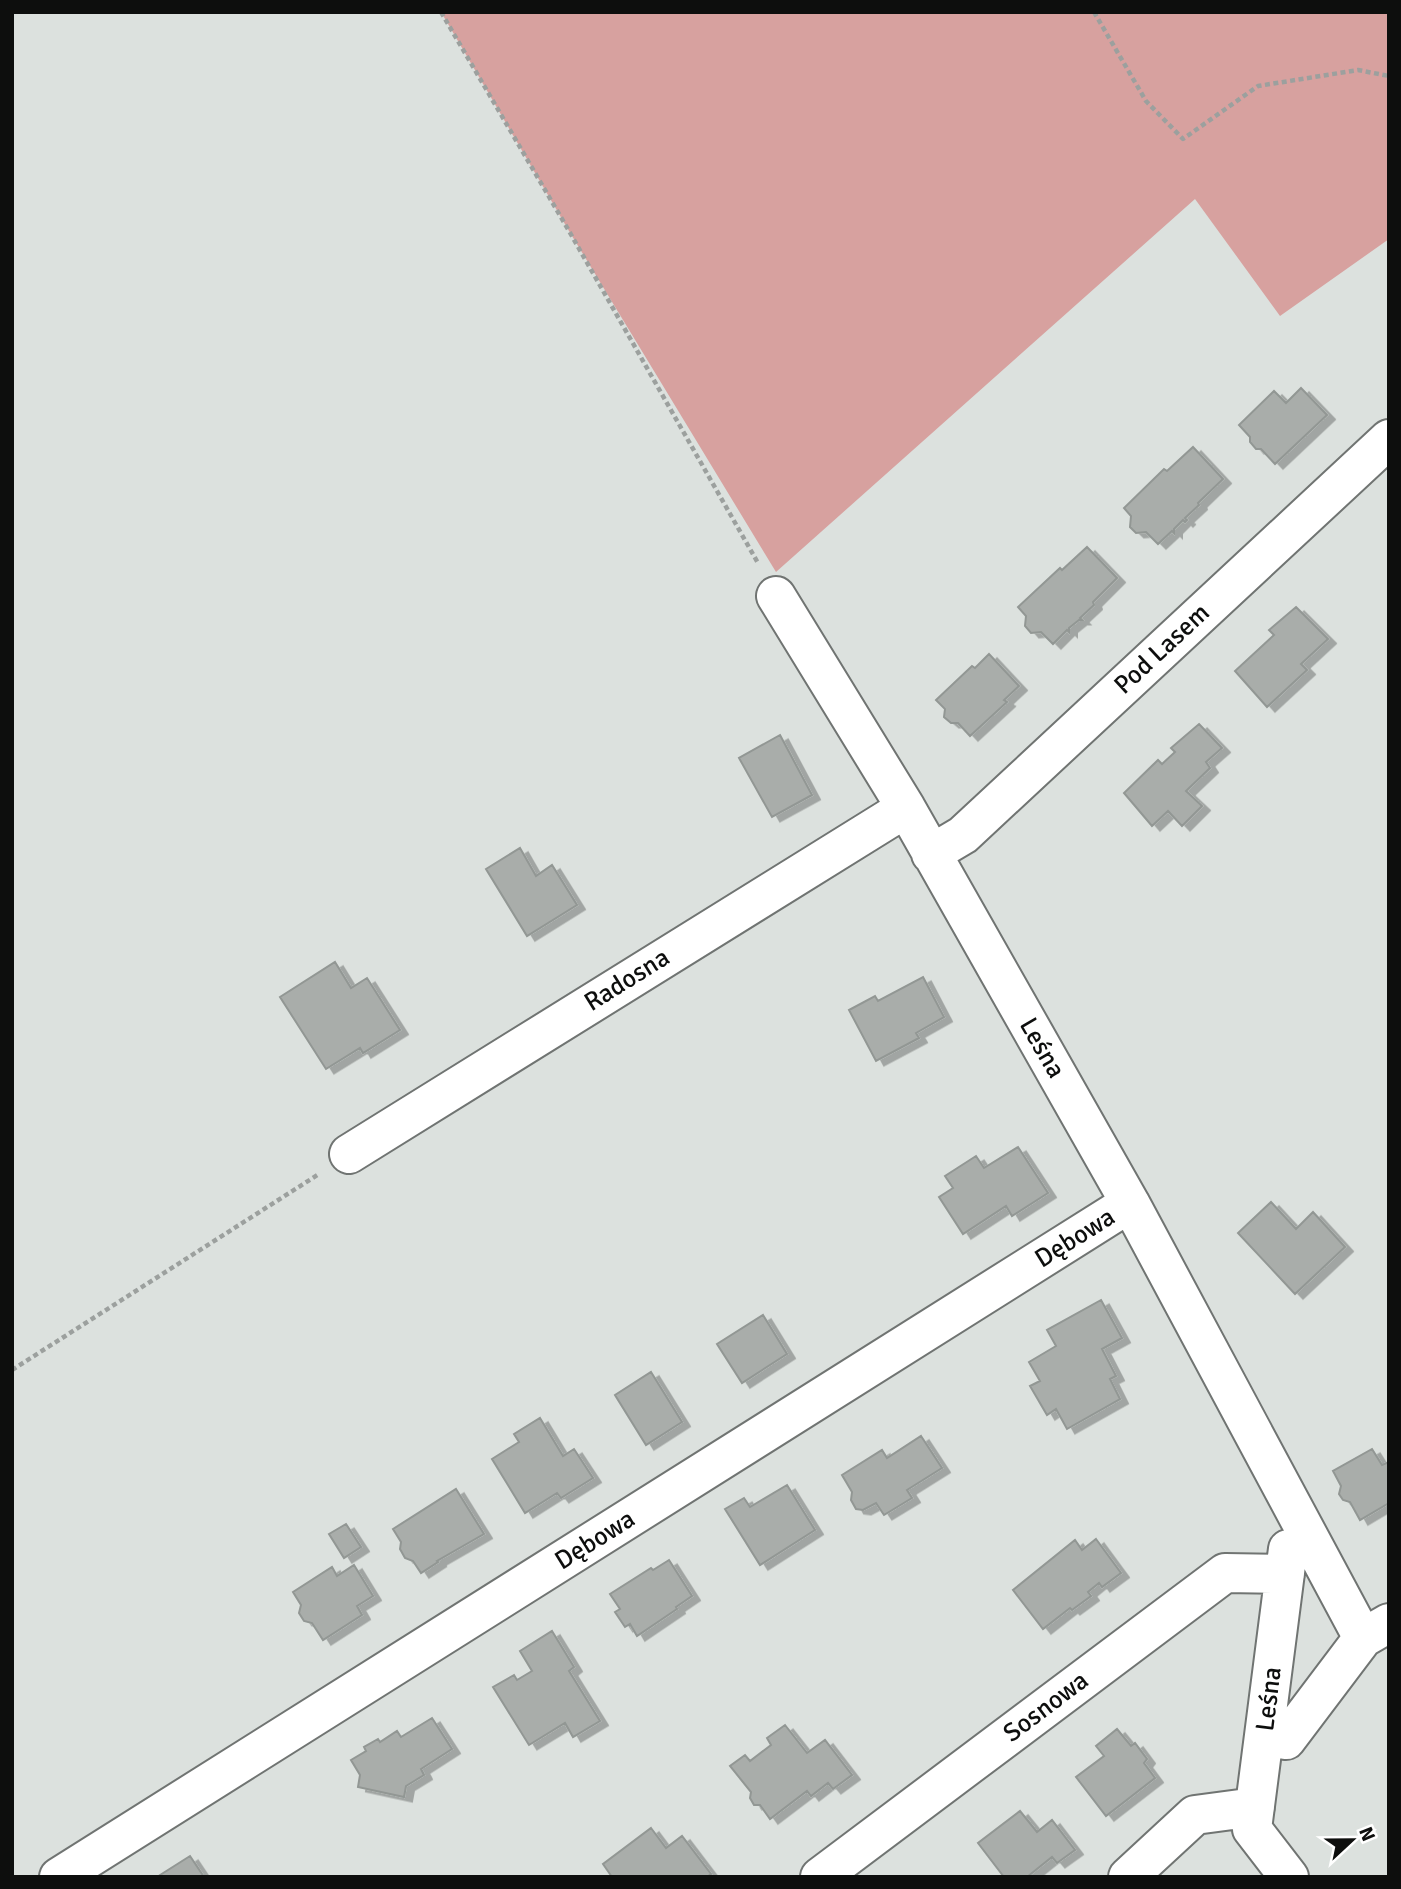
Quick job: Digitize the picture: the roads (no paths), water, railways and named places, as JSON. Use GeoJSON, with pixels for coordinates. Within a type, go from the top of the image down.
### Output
{"type":"FeatureCollection","features":[{"type":"Feature","properties":{"kind":"street","name":"Pod Lasem"},"geometry":{"type":"LineString","coordinates":[[931,853],[962,835],[1389,439]]}},
{"type":"Feature","properties":{"kind":"street","name":"Leśna"},"geometry":{"type":"LineString","coordinates":[[776,596],[906,808],[1130,1203],[1293,1509],[1376,1630]]}},
{"type":"Feature","properties":{"kind":"street","name":"Radosna"},"geometry":{"type":"LineString","coordinates":[[349,1154],[906,808]]}},
{"type":"Feature","properties":{"kind":"street","name":"Dębowa"},"geometry":{"type":"LineString","coordinates":[[59,1877],[1130,1203]]}},
{"type":"Feature","properties":{"kind":"street","name":"Leśna"},"geometry":{"type":"LineString","coordinates":[[1289,1877],[1252,1829],[1293,1509]]}},
{"type":"Feature","properties":{"kind":"street","name":"Sosnowa"},"geometry":{"type":"LineString","coordinates":[[820,1877],[1225,1573],[1285,1574]]}},
{"type":"Feature","properties":{"kind":"street"},"geometry":{"type":"LineString","coordinates":[[1264,1736],[1286,1740],[1376,1630]]}},
{"type":"Feature","properties":{"kind":"street"},"geometry":{"type":"LineString","coordinates":[[1128,1877],[1195,1815],[1255,1807]]}}]}
